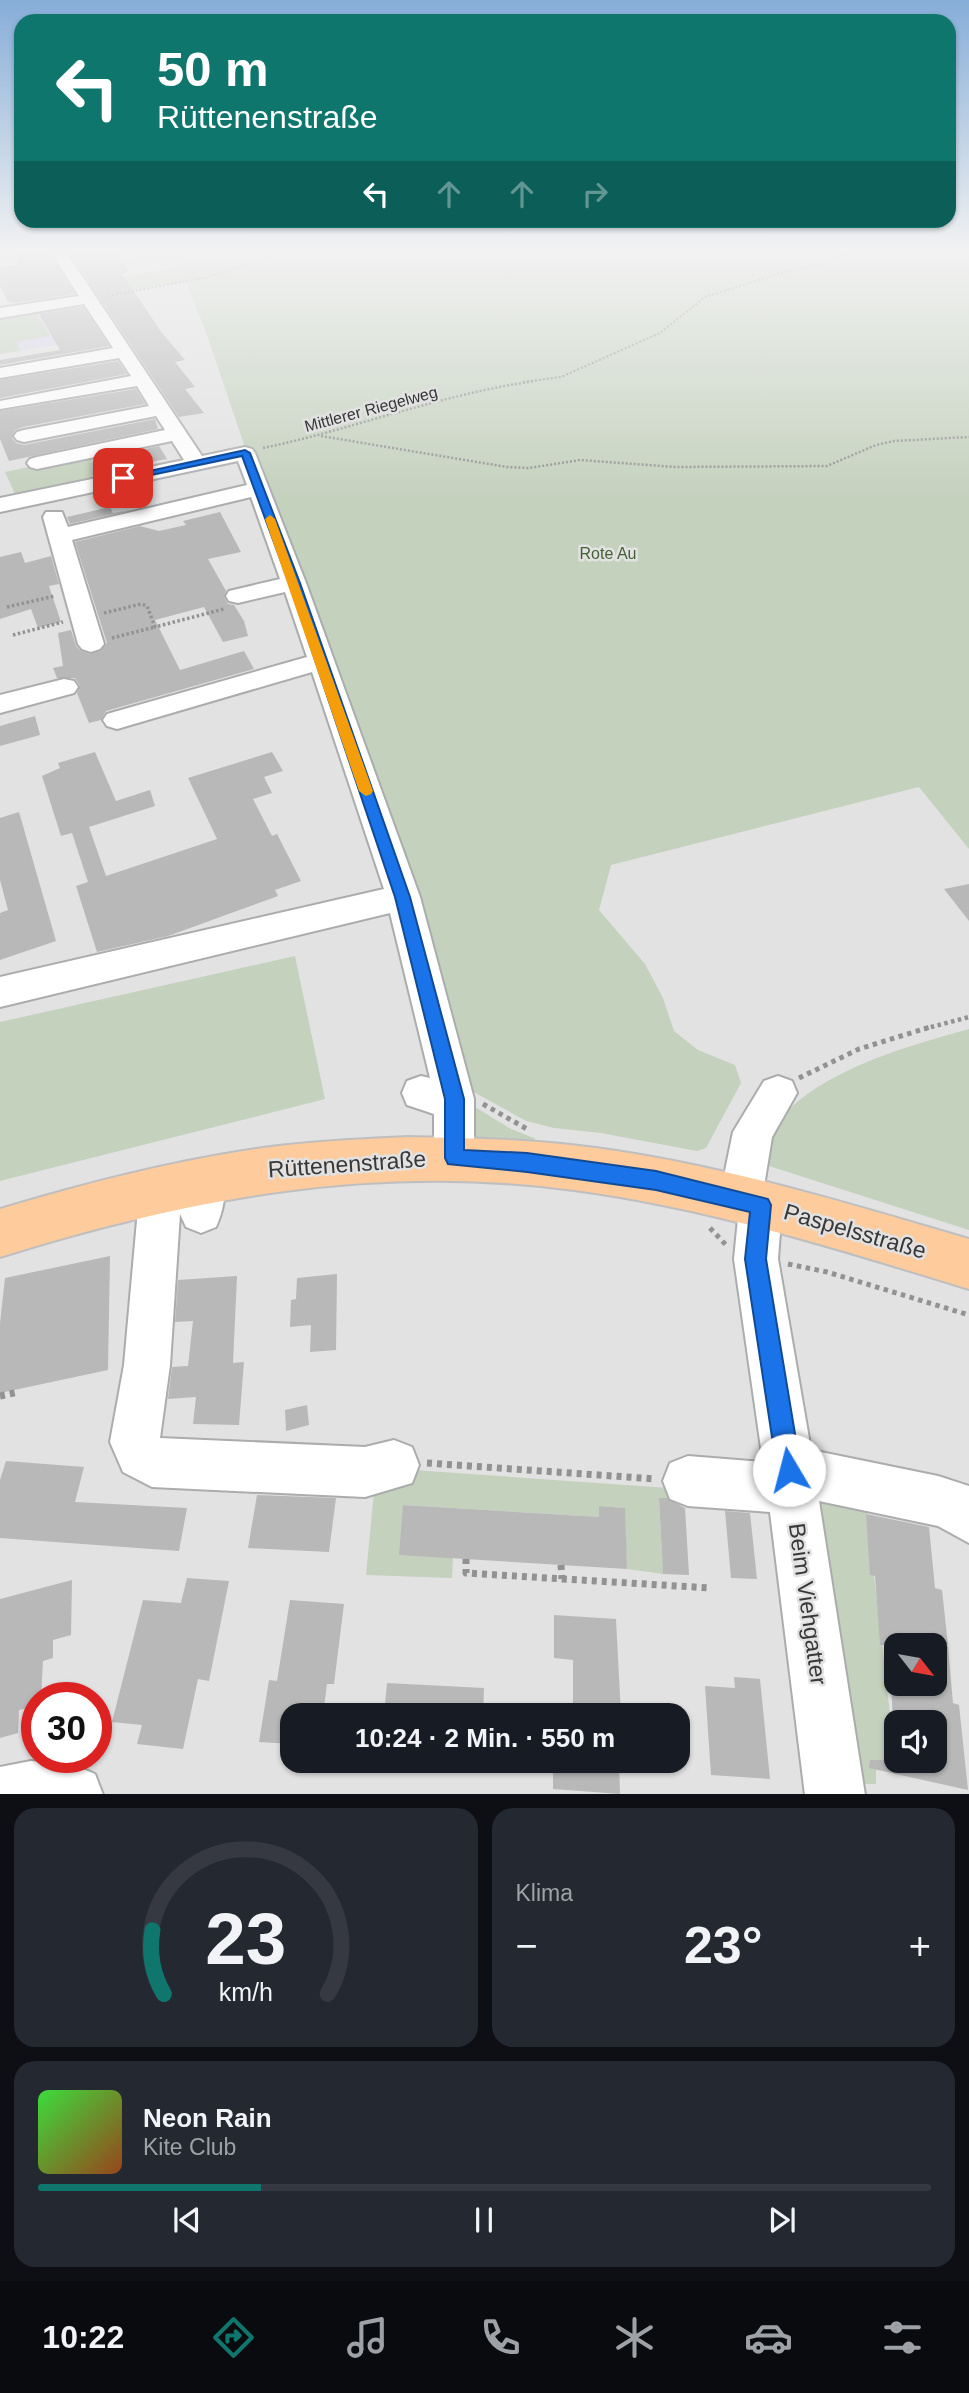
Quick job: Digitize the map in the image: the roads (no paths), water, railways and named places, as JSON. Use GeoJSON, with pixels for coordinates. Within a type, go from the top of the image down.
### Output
{"type":"FeatureCollection","features":[{"type":"Feature","properties":{"kind":"main road","name":"Rüttenenstraße"},"geometry":{"type":"LineString","coordinates":[[0,1233],[50,1217],[189,1193],[326,1163],[454,1158],[527,1163],[656,1180],[735,1209]]}},
{"type":"Feature","properties":{"kind":"main road","name":"Paspelsstraße"},"geometry":{"type":"LineString","coordinates":[[735,1209],[811,1216],[969,1264]]}},
{"type":"Feature","properties":{"kind":"street"},"geometry":{"type":"LineString","coordinates":[[111,333],[196,462]]}},
{"type":"Feature","properties":{"kind":"street"},"geometry":{"type":"LineString","coordinates":[[88,370],[126,357]]}},
{"type":"Feature","properties":{"kind":"street"},"geometry":{"type":"LineString","coordinates":[[1,373],[126,357]]}},
{"type":"Feature","properties":{"kind":"street"},"geometry":{"type":"LineString","coordinates":[[5,405],[141,380]]}},
{"type":"Feature","properties":{"kind":"street"},"geometry":{"type":"LineString","coordinates":[[88,413],[157,404]]}},
{"type":"Feature","properties":{"kind":"street"},"geometry":{"type":"LineString","coordinates":[[24,436],[69,419],[157,404]]}},
{"type":"Feature","properties":{"kind":"street"},"geometry":{"type":"LineString","coordinates":[[37,463],[177,433]]}},
{"type":"Feature","properties":{"kind":"street"},"geometry":{"type":"LineString","coordinates":[[0,505],[245,453],[294,583],[402,897],[403,933],[454,1158]]}},
{"type":"Feature","properties":{"kind":"street"},"geometry":{"type":"LineString","coordinates":[[60,536],[259,489]]}},
{"type":"Feature","properties":{"kind":"street"},"geometry":{"type":"LineString","coordinates":[[48,495],[60,536],[73,618],[91,644]]}},
{"type":"Feature","properties":{"kind":"street"},"geometry":{"type":"LineString","coordinates":[[238,596],[294,583]]}},
{"type":"Feature","properties":{"kind":"street"},"geometry":{"type":"LineString","coordinates":[[117,720],[321,661]]}},
{"type":"Feature","properties":{"kind":"street"},"geometry":{"type":"LineString","coordinates":[[0,705],[64,687]]}},
{"type":"Feature","properties":{"kind":"street"},"geometry":{"type":"LineString","coordinates":[[0,992],[402,897]]}},
{"type":"Feature","properties":{"kind":"street","name":"Beim Viehgatter"},"geometry":{"type":"LineString","coordinates":[[778,1093],[753,1132],[735,1209],[756,1259],[835,1794]]}},
{"type":"Feature","properties":{"kind":"street"},"geometry":{"type":"LineString","coordinates":[[189,1193],[147,1365],[135,1442],[140,1455],[152,1462],[365,1472],[394,1465]]}},
{"type":"Feature","properties":{"kind":"street"},"geometry":{"type":"LineString","coordinates":[[688,1481],[790,1479],[939,1501],[958,1507],[969,1517]]}},
{"type":"Feature","properties":{"kind":"street"},"geometry":{"type":"LineString","coordinates":[[4,1794],[31,1791],[74,1794]]}},
{"type":"Feature","properties":{"kind":"park label","name":"Rote Au"},"geometry":{"type":"Point","coordinates":[608,553]}}]}
